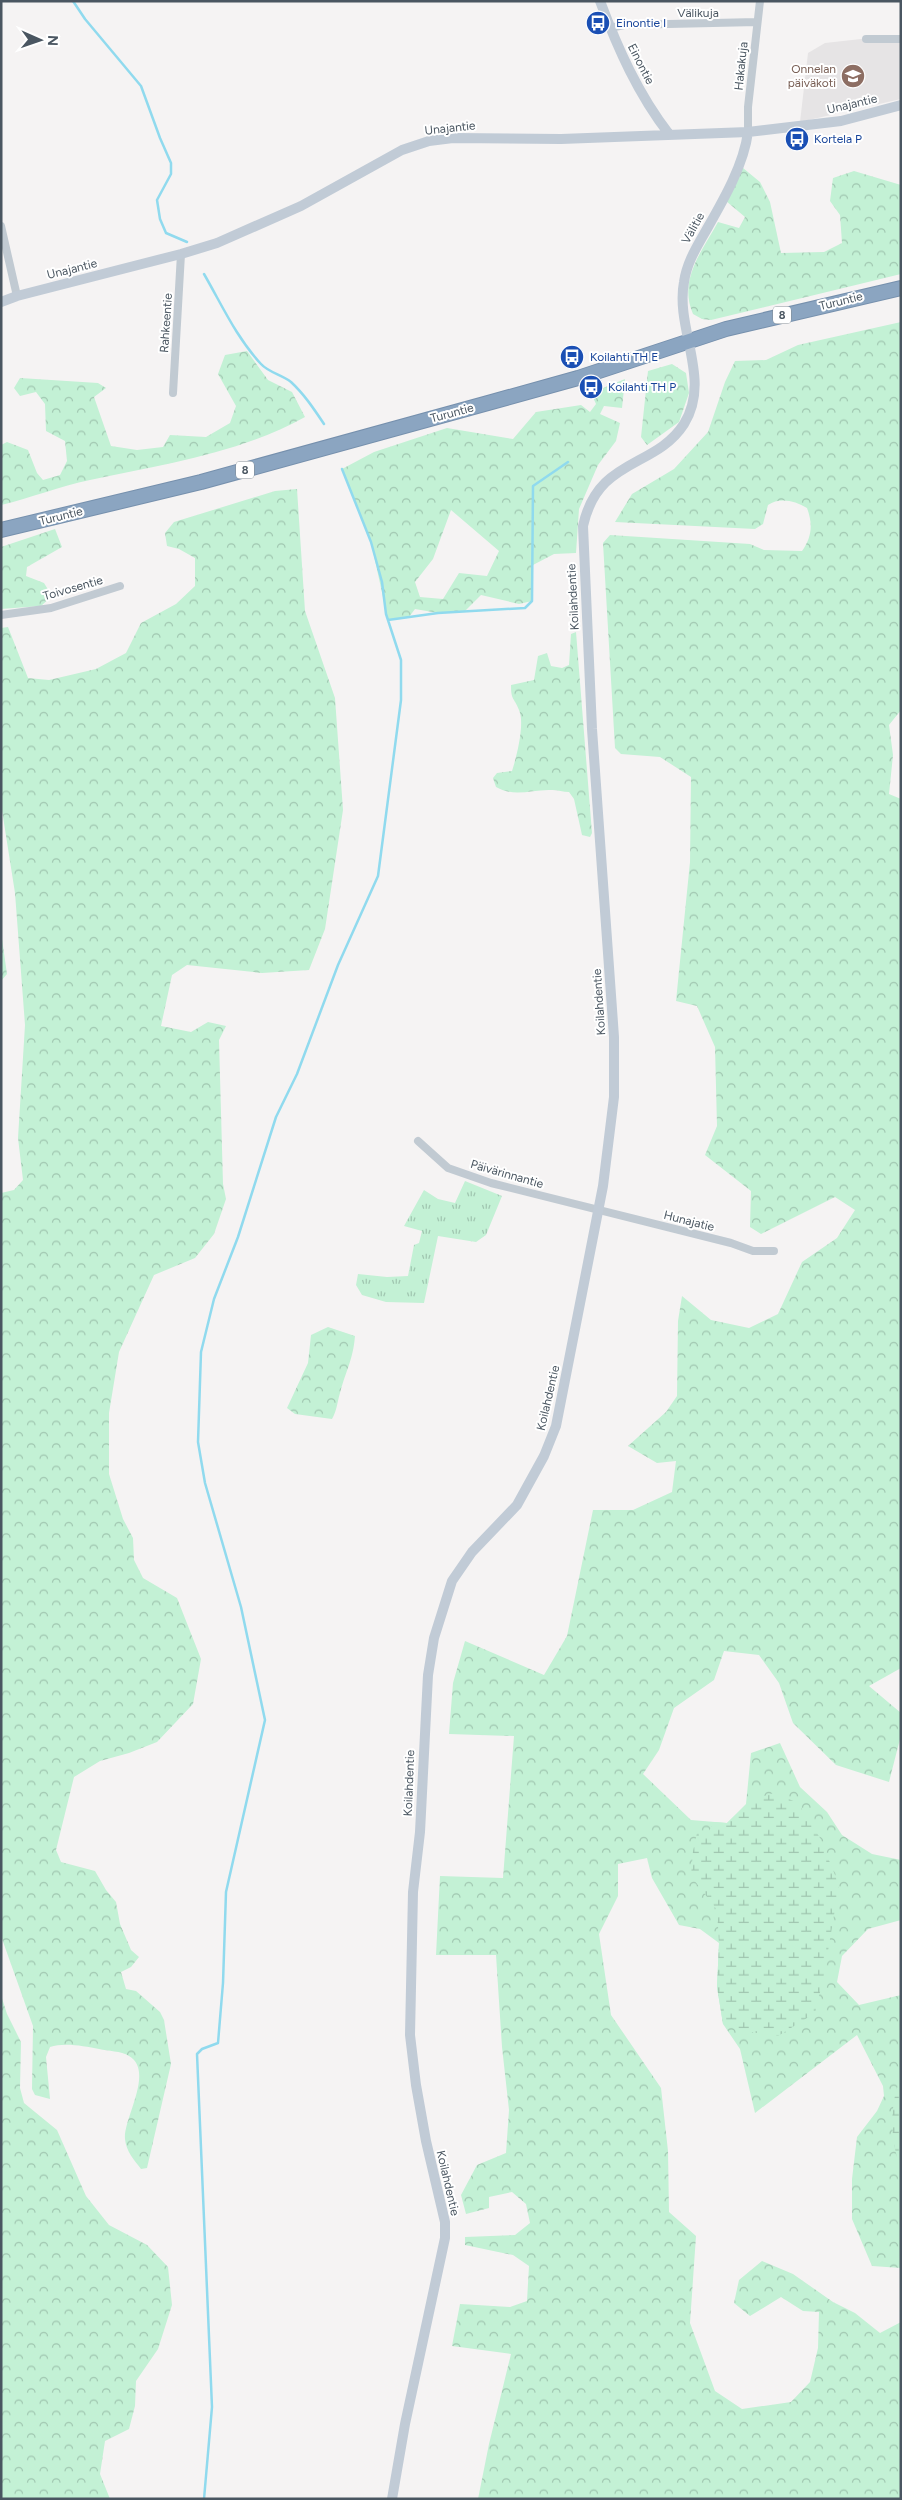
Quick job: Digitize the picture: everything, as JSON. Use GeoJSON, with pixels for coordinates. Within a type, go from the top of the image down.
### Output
{"type":"FeatureCollection","features":[{"type":"Feature","properties":{"kind":"highway","name":"Turuntie"},"geometry":{"type":"LineString","coordinates":[[1,530],[201,482],[488,403],[578,378],[726,329],[901,288]]}},
{"type":"Feature","properties":{"kind":"street","name":"Einontie"},"geometry":{"type":"LineString","coordinates":[[600,1],[629,71],[655,116],[669,134]]}},
{"type":"Feature","properties":{"kind":"street","name":"Hakakuja"},"geometry":{"type":"LineString","coordinates":[[748,132],[760,1]]}},
{"type":"Feature","properties":{"kind":"street","name":"Välikuja"},"geometry":{"type":"LineString","coordinates":[[610,28],[624,25],[757,22]]}},
{"type":"Feature","properties":{"kind":"street"},"geometry":{"type":"LineString","coordinates":[[866,39],[901,39]]}},
{"type":"Feature","properties":{"kind":"street","name":"Unajantie"},"geometry":{"type":"LineString","coordinates":[[1,302],[17,296],[181,254],[255,227],[301,206],[402,150],[429,141],[453,138],[560,139],[748,132],[799,128],[901,105]]}},
{"type":"Feature","properties":{"kind":"street","name":"Välitie"},"geometry":{"type":"LineString","coordinates":[[690,341],[682,304],[683,283],[689,261],[710,225],[740,161],[747,144],[748,132]]}},
{"type":"Feature","properties":{"kind":"street"},"geometry":{"type":"LineString","coordinates":[[1,226],[17,296]]}},
{"type":"Feature","properties":{"kind":"street","name":"Rahkeentie"},"geometry":{"type":"LineString","coordinates":[[173,393],[181,254]]}},
{"type":"Feature","properties":{"kind":"street","name":"Koilahdentie"},"geometry":{"type":"LineString","coordinates":[[392,2499],[405,2424],[445,2238],[445,2222],[426,2141],[416,2085],[410,2034],[413,1892],[420,1832],[428,1675],[434,1638],[452,1581],[472,1552],[517,1506],[544,1456],[556,1426],[599,1209],[614,1098],[614,1038],[592,729],[583,526],[590,504],[598,489],[622,468],[669,442],[684,423],[695,388],[690,341]]}},
{"type":"Feature","properties":{"kind":"street","name":"Toivosentie"},"geometry":{"type":"LineString","coordinates":[[1,615],[51,608],[120,586]]}},
{"type":"Feature","properties":{"kind":"street","name":"Päivärinnantie"},"geometry":{"type":"LineString","coordinates":[[418,1141],[452,1169],[491,1183],[599,1209]]}},
{"type":"Feature","properties":{"kind":"street","name":"Hunajatie"},"geometry":{"type":"LineString","coordinates":[[599,1209],[731,1243],[754,1251],[774,1251]]}},
{"type":"Feature","properties":{"kind":"shaded area","name":"Onnelan päiväkoti"},"geometry":{"type":"Polygon","coordinates":[[[879,37],[901,39],[901,99],[800,122],[808,53],[825,43],[879,37]]]}},
{"type":"Feature","properties":{"kind":"green space"},"geometry":{"type":"Polygon","coordinates":[[[743,168],[760,182],[770,202],[781,253],[824,252],[842,243],[840,215],[830,201],[833,178],[854,171],[901,185],[901,274],[711,320],[702,319],[693,314],[688,289],[699,255],[718,222],[739,228],[745,217],[726,201],[743,168]]]}},
{"type":"Feature","properties":{"kind":"green space"},"geometry":{"type":"Polygon","coordinates":[[[901,322],[901,710],[889,725],[893,755],[889,794],[901,799],[901,1668],[869,1686],[901,1713],[901,1735],[889,1782],[836,1765],[793,1723],[779,1683],[759,1655],[724,1651],[714,1680],[674,1708],[659,1750],[643,1774],[691,1820],[727,1823],[746,1804],[751,1753],[780,1743],[800,1787],[827,1812],[842,1835],[872,1854],[901,1860],[901,1920],[868,1929],[842,1956],[837,1982],[859,2005],[901,1995],[901,2268],[872,2266],[852,2219],[852,2179],[857,2137],[877,2111],[884,2096],[883,2086],[857,2035],[755,2113],[740,2049],[723,2024],[717,1987],[719,1943],[700,1929],[679,1925],[652,1878],[647,1858],[618,1864],[618,1896],[599,1934],[611,2015],[661,2088],[668,2151],[669,2212],[696,2236],[690,2323],[715,2391],[742,2409],[791,2402],[810,2382],[818,2348],[819,2312],[803,2311],[781,2297],[750,2316],[734,2303],[739,2280],[762,2261],[793,2274],[833,2302],[855,2313],[880,2333],[901,2322],[901,2499],[478,2499],[511,2354],[452,2346],[460,2304],[510,2307],[527,2301],[529,2266],[513,2255],[465,2245],[465,2237],[515,2235],[530,2223],[526,2204],[512,2192],[489,2197],[489,2208],[466,2214],[461,2195],[477,2165],[506,2153],[509,2110],[502,2047],[496,1955],[436,1955],[440,1876],[503,1878],[514,1736],[449,1734],[453,1683],[465,1641],[544,1675],[567,1636],[593,1510],[633,1510],[672,1492],[676,1461],[657,1463],[628,1446],[666,1412],[677,1396],[678,1321],[682,1296],[711,1320],[749,1328],[778,1314],[802,1262],[837,1238],[855,1210],[835,1197],[761,1234],[750,1227],[751,1191],[705,1155],[717,1126],[715,1047],[697,1006],[676,1001],[690,862],[691,777],[660,757],[621,754],[615,748],[603,543],[610,535],[750,544],[764,550],[802,551],[811,530],[809,514],[807,508],[798,503],[788,501],[777,501],[768,505],[763,524],[755,529],[615,522],[632,494],[674,469],[708,432],[725,382],[735,361],[766,360],[798,345],[901,322]]]}},
{"type":"Feature","properties":{"kind":"green space"},"geometry":{"type":"Polygon","coordinates":[[[247,351],[268,380],[292,392],[305,417],[254,440],[228,449],[79,483],[1,505],[1,445],[7,442],[28,450],[37,473],[43,480],[60,475],[67,461],[65,441],[46,431],[45,404],[36,392],[20,396],[14,388],[20,378],[98,383],[106,388],[94,397],[111,446],[137,450],[163,447],[170,435],[206,437],[230,423],[236,406],[218,374],[225,355],[247,351]]]}},
{"type":"Feature","properties":{"kind":"green space"},"geometry":{"type":"Polygon","coordinates":[[[672,364],[686,373],[689,393],[679,422],[647,445],[641,437],[648,371],[672,364]]]}},
{"type":"Feature","properties":{"kind":"green space"},"geometry":{"type":"Polygon","coordinates":[[[625,379],[622,408],[604,406],[600,414],[620,423],[616,441],[598,465],[579,509],[576,553],[554,554],[533,565],[532,601],[519,604],[481,595],[464,612],[438,613],[415,609],[409,617],[388,620],[371,542],[342,469],[374,452],[447,428],[513,439],[536,412],[581,405],[590,412],[596,404],[591,393],[625,379]],[[451,510],[433,559],[415,582],[420,597],[443,599],[459,573],[487,576],[499,551],[451,510]]]}},
{"type":"Feature","properties":{"kind":"green space"},"geometry":{"type":"Polygon","coordinates":[[[297,489],[305,611],[335,698],[343,810],[325,929],[309,970],[262,973],[187,965],[172,975],[161,1026],[191,1032],[208,1022],[226,1026],[219,1040],[223,1184],[226,1199],[214,1234],[195,1258],[154,1275],[119,1352],[109,1413],[109,1474],[123,1519],[133,1538],[134,1560],[143,1578],[177,1598],[201,1659],[193,1704],[157,1742],[129,1753],[100,1761],[74,1777],[56,1850],[61,1862],[95,1871],[106,1890],[116,1902],[120,1924],[131,1950],[139,1957],[131,1967],[121,1972],[126,1989],[136,1991],[160,2012],[164,2020],[171,2064],[147,2168],[141,2169],[133,2159],[125,2139],[139,2084],[139,2072],[136,2063],[129,2056],[118,2052],[81,2046],[61,2045],[50,2047],[46,2057],[50,2099],[35,2095],[32,2089],[33,2026],[1,1936],[1,1193],[14,1190],[23,1180],[18,1138],[25,1025],[15,893],[1,804],[1,628],[8,627],[28,678],[49,680],[96,669],[126,653],[141,623],[176,604],[195,586],[195,558],[179,549],[167,546],[165,533],[174,522],[275,491],[297,489]]]}},
{"type":"Feature","properties":{"kind":"green space"},"geometry":{"type":"Polygon","coordinates":[[[55,529],[62,547],[27,567],[26,576],[44,583],[52,596],[41,606],[1,609],[1,547],[55,529]]]}},
{"type":"Feature","properties":{"kind":"green space"},"geometry":{"type":"Polygon","coordinates":[[[576,632],[592,833],[590,837],[582,835],[574,799],[569,792],[545,790],[510,792],[496,787],[493,778],[497,773],[512,771],[518,749],[521,716],[512,697],[511,685],[534,680],[538,656],[547,653],[551,666],[562,668],[569,665],[571,634],[576,632]]]}},
{"type":"Feature","properties":{"kind":"green space"},"geometry":{"type":"Polygon","coordinates":[[[1,932],[7,974],[1,981],[1,932]]]}},
{"type":"Feature","properties":{"kind":"green space"},"geometry":{"type":"Polygon","coordinates":[[[465,1181],[502,1196],[486,1235],[476,1242],[438,1236],[424,1303],[386,1302],[362,1295],[356,1285],[358,1274],[387,1277],[408,1276],[414,1245],[419,1243],[422,1231],[404,1226],[424,1190],[438,1199],[455,1203],[465,1181]]]}},
{"type":"Feature","properties":{"kind":"green space"},"geometry":{"type":"Polygon","coordinates":[[[328,1327],[355,1336],[351,1359],[335,1413],[332,1419],[295,1414],[287,1408],[308,1363],[311,1335],[328,1327]]]}},
{"type":"Feature","properties":{"kind":"green space"},"geometry":{"type":"Polygon","coordinates":[[[775,1793],[798,1803],[820,1838],[839,1885],[824,1975],[815,2013],[778,2036],[744,2031],[723,2024],[717,1987],[719,1943],[717,1910],[691,1876],[697,1833],[709,1831],[714,1822],[727,1823],[754,1800],[775,1793]]]}},
{"type":"Feature","properties":{"kind":"green space"},"geometry":{"type":"Polygon","coordinates":[[[1,1995],[7,2014],[21,2042],[20,2088],[24,2103],[57,2130],[86,2196],[109,2225],[147,2245],[168,2267],[172,2305],[158,2349],[136,2381],[135,2406],[129,2429],[105,2441],[100,2474],[110,2499],[1,2499],[1,1995]]]}},
{"type":"Feature","properties":{"kind":"green space"},"geometry":{"type":"Polygon","coordinates":[[[901,2078],[901,2168],[897,2158],[892,2123],[894,2099],[901,2078]]]}},
{"type":"Feature","properties":{"kind":"waterway"},"geometry":{"type":"LineString","coordinates":[[73,1],[85,19],[141,86],[171,163],[171,174],[157,200],[160,219],[166,233],[187,242]]}},
{"type":"Feature","properties":{"kind":"waterway"},"geometry":{"type":"LineString","coordinates":[[204,274],[252,354],[264,367],[291,382],[309,402],[324,424]]}},
{"type":"Feature","properties":{"kind":"waterway"},"geometry":{"type":"LineString","coordinates":[[388,620],[438,613],[525,608],[532,601],[533,486],[568,462]]}},
{"type":"Feature","properties":{"kind":"waterway"},"geometry":{"type":"LineString","coordinates":[[204,2499],[212,2407],[197,2054],[202,2049],[218,2043],[223,1983],[226,1892],[265,1720],[241,1607],[205,1483],[198,1442],[201,1352],[214,1299],[238,1237],[276,1117],[297,1074],[338,965],[378,876],[401,700],[401,660],[386,614],[382,582],[371,542],[342,469]]}},
{"type":"Feature","properties":{"kind":"place","name":"Einontie I"},"geometry":{"type":"Point","coordinates":[598,23]}},
{"type":"Feature","properties":{"kind":"place","name":"Onnelan päiväkoti"},"geometry":{"type":"Point","coordinates":[853,76]}},
{"type":"Feature","properties":{"kind":"place","name":"Kortela P"},"geometry":{"type":"Point","coordinates":[797,139]}},
{"type":"Feature","properties":{"kind":"place","name":"Koilahti TH E"},"geometry":{"type":"Point","coordinates":[572,357]}},
{"type":"Feature","properties":{"kind":"place","name":"Koilahti TH P"},"geometry":{"type":"Point","coordinates":[591,387]}}]}
